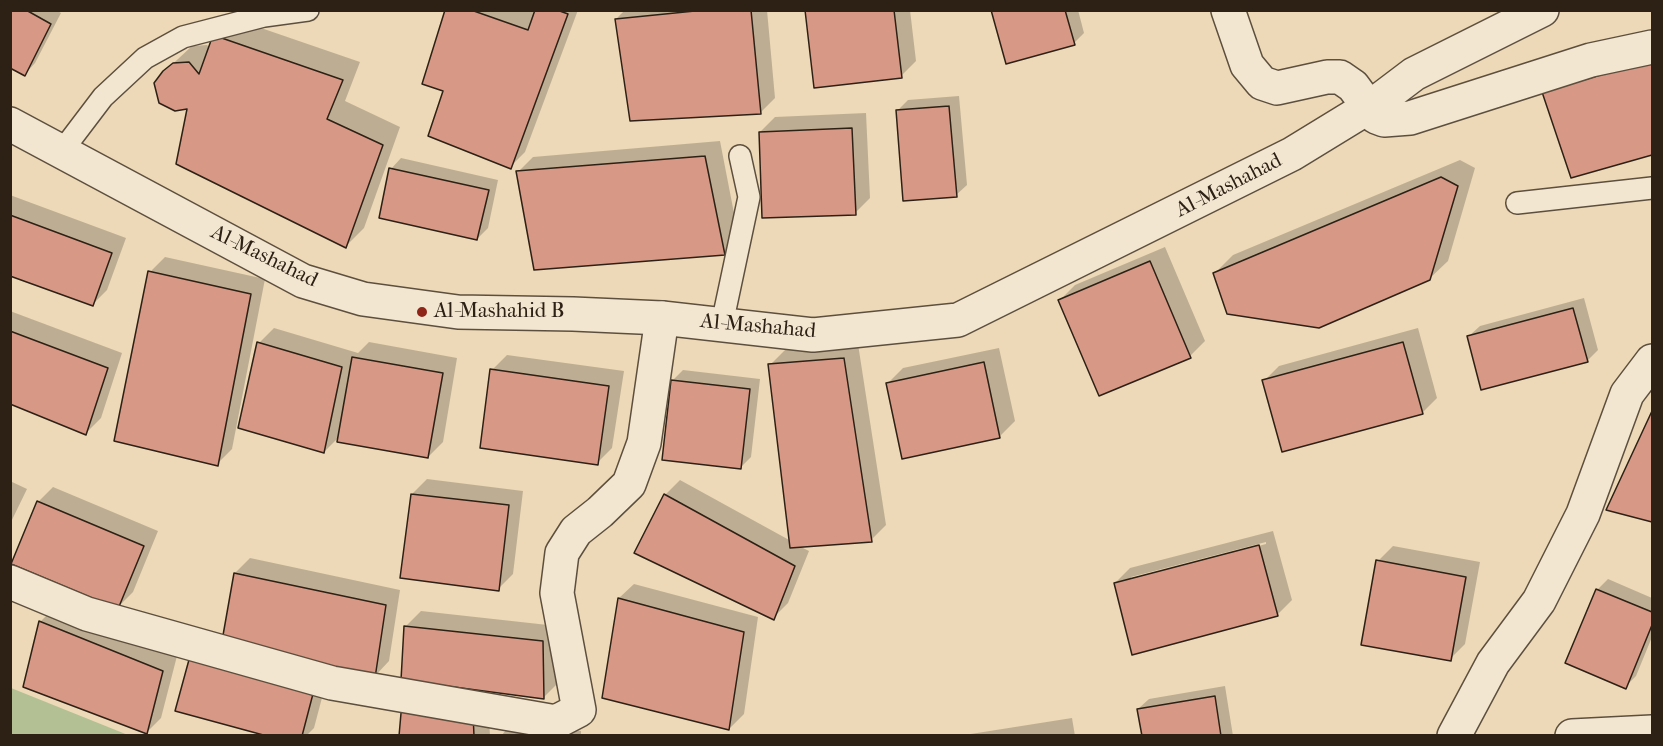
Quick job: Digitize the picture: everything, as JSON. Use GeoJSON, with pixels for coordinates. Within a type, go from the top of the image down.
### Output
{"type":"FeatureCollection","features":[{"type":"Feature","properties":{"kind":"street"},"geometry":{"type":"LineString","coordinates":[[1228,10],[1247,65],[1262,83],[1277,87],[1327,77],[1340,77],[1353,86],[1376,117],[1384,120],[1410,118],[1591,60],[1653,47]]}},
{"type":"Feature","properties":{"kind":"street","name":"Al-Mashahad"},"geometry":{"type":"LineString","coordinates":[[10,124],[303,281],[363,298],[458,312],[662,318],[813,335],[958,320],[1292,154],[1368,107],[1414,74],[1542,10]]}},
{"type":"Feature","properties":{"kind":"street"},"geometry":{"type":"LineString","coordinates":[[10,582],[87,614],[332,684],[556,722],[579,710],[557,593],[562,553],[576,531],[629,484],[644,443],[662,318]]}},
{"type":"Feature","properties":{"kind":"street"},"geometry":{"type":"LineString","coordinates":[[1454,735],[1493,663],[1539,600],[1583,514],[1627,394],[1653,361]]}},
{"type":"Feature","properties":{"kind":"street"},"geometry":{"type":"LineString","coordinates":[[1572,735],[1653,732]]}},
{"type":"Feature","properties":{"kind":"lane"},"geometry":{"type":"LineString","coordinates":[[62,151],[104,97],[145,58],[183,37],[264,16],[301,11]]}},
{"type":"Feature","properties":{"kind":"lane"},"geometry":{"type":"LineString","coordinates":[[722,324],[749,197],[740,156]]}},
{"type":"Feature","properties":{"kind":"lane"},"geometry":{"type":"LineString","coordinates":[[1517,203],[1653,188]]}},
{"type":"Feature","properties":{"kind":"green space"},"geometry":{"type":"Polygon","coordinates":[[[11,688],[128,735],[11,735],[11,688]]]}},
{"type":"Feature","properties":{"kind":"building"},"geometry":{"type":"Polygon","coordinates":[[[10,10],[26,10],[51,24],[25,76],[10,68],[10,10]]]}},
{"type":"Feature","properties":{"kind":"building"},"geometry":{"type":"Polygon","coordinates":[[[445,10],[471,10],[528,30],[535,10],[557,10],[568,14],[511,169],[428,136],[443,91],[422,84],[445,10]]]}},
{"type":"Feature","properties":{"kind":"building"},"geometry":{"type":"Polygon","coordinates":[[[705,10],[751,10],[761,114],[630,121],[615,19],[705,10]]]}},
{"type":"Feature","properties":{"kind":"building"},"geometry":{"type":"Polygon","coordinates":[[[805,10],[894,10],[902,78],[814,88],[805,10]]]}},
{"type":"Feature","properties":{"kind":"building"},"geometry":{"type":"Polygon","coordinates":[[[991,10],[1065,10],[1075,45],[1006,64],[991,10]]]}},
{"type":"Feature","properties":{"kind":"building"},"geometry":{"type":"Polygon","coordinates":[[[213,35],[343,80],[327,119],[383,145],[346,248],[176,164],[187,109],[175,111],[159,103],[154,83],[173,63],[189,62],[199,74],[213,35]]]}},
{"type":"Feature","properties":{"kind":"building"},"geometry":{"type":"Polygon","coordinates":[[[1652,60],[1652,155],[1571,178],[1542,92],[1652,60]]]}},
{"type":"Feature","properties":{"kind":"building"},"geometry":{"type":"Polygon","coordinates":[[[949,106],[957,197],[903,201],[896,110],[949,106]]]}},
{"type":"Feature","properties":{"kind":"building"},"geometry":{"type":"Polygon","coordinates":[[[852,128],[856,215],[762,218],[759,132],[852,128]]]}},
{"type":"Feature","properties":{"kind":"building"},"geometry":{"type":"Polygon","coordinates":[[[705,156],[725,255],[534,270],[516,171],[705,156]]]}},
{"type":"Feature","properties":{"kind":"building"},"geometry":{"type":"Polygon","coordinates":[[[389,168],[489,190],[477,240],[379,218],[389,168]]]}},
{"type":"Feature","properties":{"kind":"building"},"geometry":{"type":"Polygon","coordinates":[[[1441,177],[1458,186],[1430,280],[1319,328],[1227,314],[1213,273],[1441,177]]]}},
{"type":"Feature","properties":{"kind":"building"},"geometry":{"type":"Polygon","coordinates":[[[10,215],[112,253],[93,306],[10,276],[10,215]]]}},
{"type":"Feature","properties":{"kind":"building"},"geometry":{"type":"Polygon","coordinates":[[[1150,261],[1191,358],[1099,396],[1058,300],[1150,261]]]}},
{"type":"Feature","properties":{"kind":"building"},"geometry":{"type":"Polygon","coordinates":[[[148,271],[251,294],[218,466],[114,441],[148,271]]]}},
{"type":"Feature","properties":{"kind":"building"},"geometry":{"type":"Polygon","coordinates":[[[1573,308],[1588,362],[1481,390],[1467,336],[1573,308]]]}},
{"type":"Feature","properties":{"kind":"building"},"geometry":{"type":"Polygon","coordinates":[[[10,331],[108,368],[86,435],[10,404],[10,331]]]}},
{"type":"Feature","properties":{"kind":"building"},"geometry":{"type":"Polygon","coordinates":[[[257,342],[342,367],[324,453],[238,428],[257,342]]]}},
{"type":"Feature","properties":{"kind":"building"},"geometry":{"type":"Polygon","coordinates":[[[1403,342],[1423,414],[1282,452],[1262,380],[1403,342]]]}},
{"type":"Feature","properties":{"kind":"building"},"geometry":{"type":"Polygon","coordinates":[[[352,357],[443,373],[428,458],[337,442],[352,357]]]}},
{"type":"Feature","properties":{"kind":"building"},"geometry":{"type":"Polygon","coordinates":[[[844,358],[872,542],[790,548],[768,364],[844,358]]]}},
{"type":"Feature","properties":{"kind":"building"},"geometry":{"type":"Polygon","coordinates":[[[984,362],[1000,438],[902,459],[886,383],[984,362]]]}},
{"type":"Feature","properties":{"kind":"building"},"geometry":{"type":"Polygon","coordinates":[[[490,369],[609,386],[598,465],[480,448],[490,369]]]}},
{"type":"Feature","properties":{"kind":"building"},"geometry":{"type":"Polygon","coordinates":[[[671,380],[750,389],[741,469],[662,460],[671,380]]]}},
{"type":"Feature","properties":{"kind":"building"},"geometry":{"type":"Polygon","coordinates":[[[1652,411],[1652,522],[1606,510],[1652,411]]]}},
{"type":"Feature","properties":{"kind":"building"},"geometry":{"type":"Polygon","coordinates":[[[411,494],[509,505],[499,591],[400,578],[411,494]]]}},
{"type":"Feature","properties":{"kind":"building"},"geometry":{"type":"Polygon","coordinates":[[[664,494],[795,566],[774,620],[634,553],[664,494]]]}},
{"type":"Feature","properties":{"kind":"building"},"geometry":{"type":"Polygon","coordinates":[[[37,501],[144,546],[118,609],[11,564],[37,501]]]}},
{"type":"Feature","properties":{"kind":"building"},"geometry":{"type":"Polygon","coordinates":[[[1259,545],[1278,616],[1132,655],[1114,583],[1259,545]]]}},
{"type":"Feature","properties":{"kind":"building"},"geometry":{"type":"Polygon","coordinates":[[[1376,560],[1466,577],[1451,661],[1361,645],[1376,560]]]}},
{"type":"Feature","properties":{"kind":"building"},"geometry":{"type":"Polygon","coordinates":[[[234,573],[386,605],[375,678],[222,641],[234,573]]]}},
{"type":"Feature","properties":{"kind":"building"},"geometry":{"type":"Polygon","coordinates":[[[1596,589],[1652,612],[1652,625],[1626,689],[1565,663],[1596,589]]]}},
{"type":"Feature","properties":{"kind":"building"},"geometry":{"type":"Polygon","coordinates":[[[618,598],[744,632],[729,730],[602,698],[618,598]]]}},
{"type":"Feature","properties":{"kind":"building"},"geometry":{"type":"Polygon","coordinates":[[[39,621],[163,671],[147,734],[23,687],[39,621]]]}},
{"type":"Feature","properties":{"kind":"building"},"geometry":{"type":"Polygon","coordinates":[[[404,626],[543,641],[544,699],[401,680],[404,626]]]}},
{"type":"Feature","properties":{"kind":"building"},"geometry":{"type":"Polygon","coordinates":[[[190,656],[314,690],[302,736],[267,736],[175,711],[190,656]]]}},
{"type":"Feature","properties":{"kind":"building"},"geometry":{"type":"Polygon","coordinates":[[[1215,696],[1221,736],[1142,736],[1137,709],[1215,696]]]}},
{"type":"Feature","properties":{"kind":"building"},"geometry":{"type":"Polygon","coordinates":[[[402,702],[473,713],[474,736],[399,736],[402,702]]]}},
{"type":"Feature","properties":{"kind":"place","name":"Al-Mashahid B"},"geometry":{"type":"Point","coordinates":[422,312]}}]}
